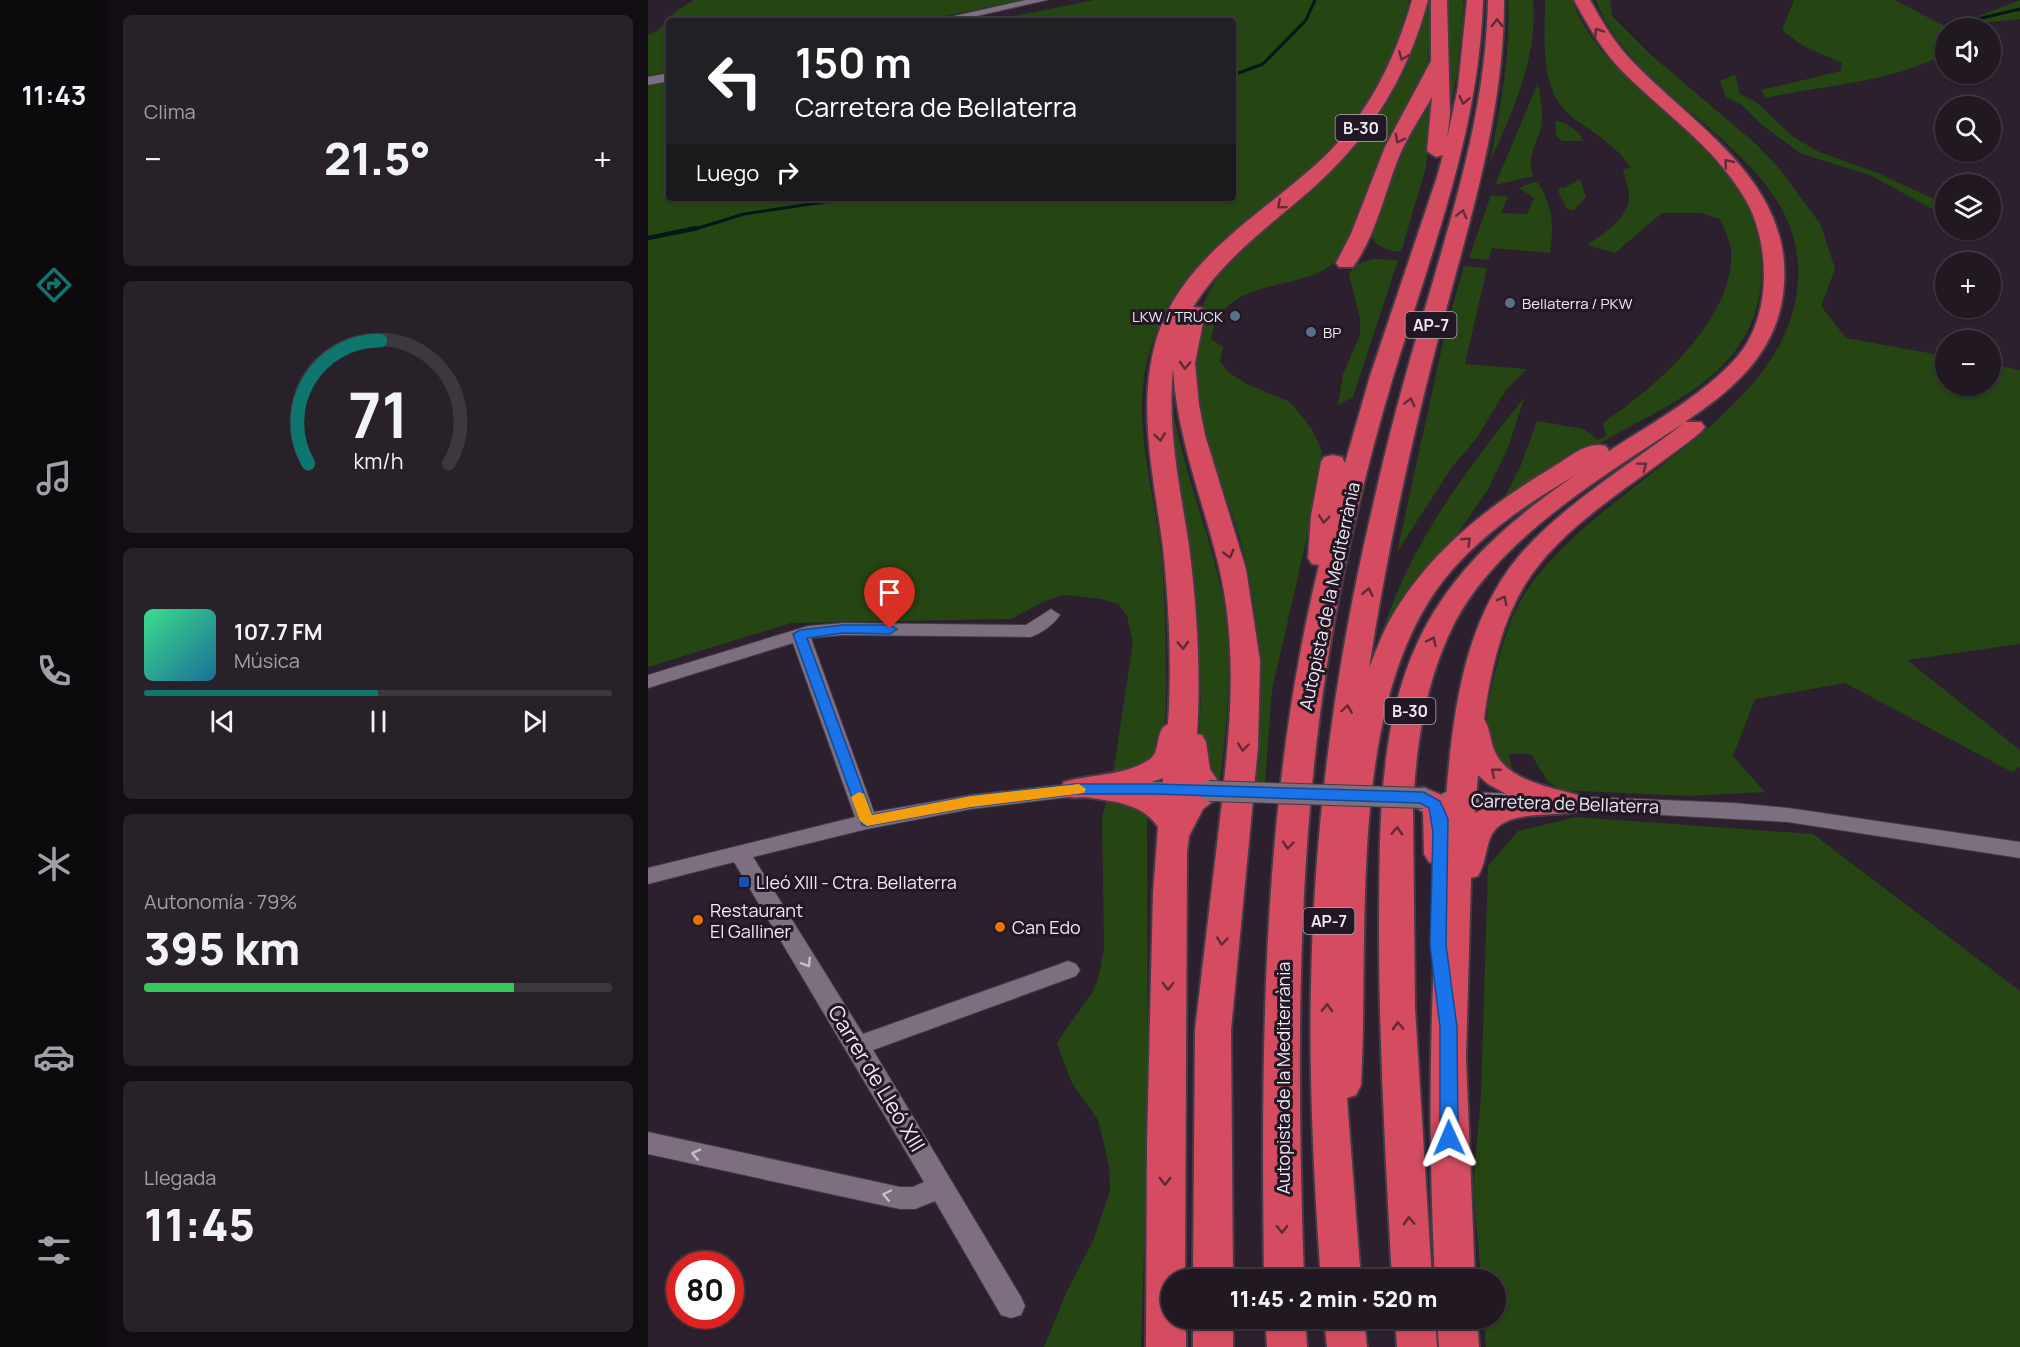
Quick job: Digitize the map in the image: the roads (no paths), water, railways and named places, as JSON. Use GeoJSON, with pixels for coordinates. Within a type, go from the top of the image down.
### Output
{"type":"FeatureCollection","features":[{"type":"Feature","properties":{"kind":"highway","name":"B-30"},"geometry":{"type":"LineString","coordinates":[[1213,1269],[1213,1030],[1243,747],[1246,661],[1233,569],[1193,435],[1184,363],[1191,321],[1205,289],[1223,261],[1258,225],[1322,170],[1370,117],[1393,80],[1409,40],[1419,0]]}},
{"type":"Feature","properties":{"kind":"highway"},"geometry":{"type":"LineString","coordinates":[[1390,351],[1397,292],[1432,176],[1438,142],[1441,115],[1440,0]]}},
{"type":"Feature","properties":{"kind":"highway","name":"Autopista de la Mediterrània"},"geometry":{"type":"LineString","coordinates":[[1284,1269],[1281,1127],[1287,860],[1296,766],[1314,648],[1347,507],[1390,351],[1412,289],[1457,131],[1472,57],[1475,0]]}},
{"type":"Feature","properties":{"kind":"highway","name":"Autopista de la Mediterrània"},"geometry":{"type":"LineString","coordinates":[[1340,1269],[1332,1193],[1328,1099],[1328,935],[1333,832],[1347,704],[1399,444],[1483,130],[1495,57],[1496,0]]}},
{"type":"Feature","properties":{"kind":"highway","name":"B-30"},"geometry":{"type":"LineString","coordinates":[[1411,1269],[1399,1056],[1396,883],[1398,820],[1405,739],[1411,701],[1421,666],[1451,605],[1493,554],[1545,510],[1722,383],[1755,348],[1765,326],[1772,296],[1773,253],[1761,212],[1738,175],[1708,141],[1620,60],[1599,34],[1581,0]]}},
{"type":"Feature","properties":{"kind":"highway"},"geometry":{"type":"LineString","coordinates":[[1346,262],[1366,229],[1393,149],[1434,75],[1439,48]]}},
{"type":"Feature","properties":{"kind":"highway"},"geometry":{"type":"LineString","coordinates":[[1174,837],[1187,808],[1196,798],[1209,790],[1198,778],[1194,763],[1184,686],[1176,552],[1159,424],[1162,366],[1170,331],[1190,293],[1222,255],[1258,225]]}},
{"type":"Feature","properties":{"kind":"highway"},"geometry":{"type":"LineString","coordinates":[[1454,1269],[1450,1211],[1450,946],[1464,759],[1482,656],[1492,624],[1512,584],[1525,568],[1580,514],[1713,410],[1741,382],[1767,349],[1779,321],[1783,292],[1782,280],[1773,253]]}},
{"type":"Feature","properties":{"kind":"highway"},"geometry":{"type":"LineString","coordinates":[[1332,1193],[1349,1032],[1352,876],[1362,754],[1376,687],[1396,632],[1427,583],[1478,531],[1529,493],[1677,404],[1720,374],[1743,348],[1772,296]]}},
{"type":"Feature","properties":{"kind":"highway"},"geometry":{"type":"LineString","coordinates":[[1314,648],[1324,516],[1333,462]]}},
{"type":"Feature","properties":{"kind":"highway"},"geometry":{"type":"LineString","coordinates":[[1082,789],[1138,776],[1162,765],[1171,752],[1184,686]]}},
{"type":"Feature","properties":{"kind":"highway"},"geometry":{"type":"LineString","coordinates":[[1166,1347],[1166,1124],[1174,837],[1179,790],[1184,686]]}},
{"type":"Feature","properties":{"kind":"highway"},"geometry":{"type":"LineString","coordinates":[[1473,710],[1476,748],[1491,771],[1521,790],[1567,803]]}},
{"type":"Feature","properties":{"kind":"highway"},"geometry":{"type":"LineString","coordinates":[[1423,798],[1448,786],[1464,759]]}},
{"type":"Feature","properties":{"kind":"highway"},"geometry":{"type":"LineString","coordinates":[[1082,789],[1149,799],[1170,818],[1174,837]]}},
{"type":"Feature","properties":{"kind":"highway"},"geometry":{"type":"LineString","coordinates":[[1423,798],[1435,805],[1440,819],[1438,945],[1449,1027]]}},
{"type":"Feature","properties":{"kind":"highway"},"geometry":{"type":"LineString","coordinates":[[1450,946],[1473,844],[1484,822],[1502,812],[1567,803]]}},
{"type":"Feature","properties":{"kind":"highway"},"geometry":{"type":"LineString","coordinates":[[1213,1329],[1213,1347]]}},
{"type":"Feature","properties":{"kind":"highway"},"geometry":{"type":"LineString","coordinates":[[1286,1329],[1287,1347]]}},
{"type":"Feature","properties":{"kind":"highway"},"geometry":{"type":"LineString","coordinates":[[1345,1329],[1347,1347]]}},
{"type":"Feature","properties":{"kind":"highway"},"geometry":{"type":"LineString","coordinates":[[1416,1329],[1417,1347]]}},
{"type":"Feature","properties":{"kind":"highway"},"geometry":{"type":"LineString","coordinates":[[1458,1329],[1459,1347]]}},
{"type":"Feature","properties":{"kind":"street"},"geometry":{"type":"LineString","coordinates":[[953,18],[1042,0]]}},
{"type":"Feature","properties":{"kind":"street"},"geometry":{"type":"LineString","coordinates":[[648,81],[666,78]]}},
{"type":"Feature","properties":{"kind":"street"},"geometry":{"type":"LineString","coordinates":[[648,682],[800,634],[843,629],[1030,631],[1050,615]]}},
{"type":"Feature","properties":{"kind":"street"},"geometry":{"type":"LineString","coordinates":[[800,634],[867,821]]}},
{"type":"Feature","properties":{"kind":"street","name":"Carretera de Bellaterra"},"geometry":{"type":"LineString","coordinates":[[648,876],[867,821],[971,802],[1082,789],[1209,790],[1734,810],[1788,815],[2020,850]]}},
{"type":"Feature","properties":{"kind":"street","name":"Carrer de Lleó XIII"},"geometry":{"type":"LineString","coordinates":[[739,852],[942,1186],[1011,1306]]}},
{"type":"Feature","properties":{"kind":"street"},"geometry":{"type":"LineString","coordinates":[[858,1046],[1068,970]]}},
{"type":"Feature","properties":{"kind":"street"},"geometry":{"type":"LineString","coordinates":[[648,1143],[900,1198],[915,1198],[942,1186]]}},
{"type":"Feature","properties":{"kind":"waterway"},"geometry":{"type":"LineString","coordinates":[[1236,74],[1263,64],[1306,20],[1315,0]]}},
{"type":"Feature","properties":{"kind":"waterway"},"geometry":{"type":"LineString","coordinates":[[1982,18],[2020,9]]}},
{"type":"Feature","properties":{"kind":"waterway"},"geometry":{"type":"LineString","coordinates":[[692,230],[744,214],[831,201]]}},
{"type":"Feature","properties":{"kind":"waterway"},"geometry":{"type":"LineString","coordinates":[[648,238],[697,228]]}},
{"type":"Feature","properties":{"kind":"place","name":"Bellaterra / PKW"},"geometry":{"type":"Point","coordinates":[1510,303]}},
{"type":"Feature","properties":{"kind":"place","name":"LKW / TRUCK"},"geometry":{"type":"Point","coordinates":[1235,316]}},
{"type":"Feature","properties":{"kind":"place","name":"BP"},"geometry":{"type":"Point","coordinates":[1311,332]}},
{"type":"Feature","properties":{"kind":"place","name":"Lleó XIII - Ctra. Bellaterra"},"geometry":{"type":"Point","coordinates":[744,882]}},
{"type":"Feature","properties":{"kind":"place","name":"Restaurant El Galliner"},"geometry":{"type":"Point","coordinates":[698,920]}},
{"type":"Feature","properties":{"kind":"place","name":"Can Edo"},"geometry":{"type":"Point","coordinates":[1000,927]}}]}
